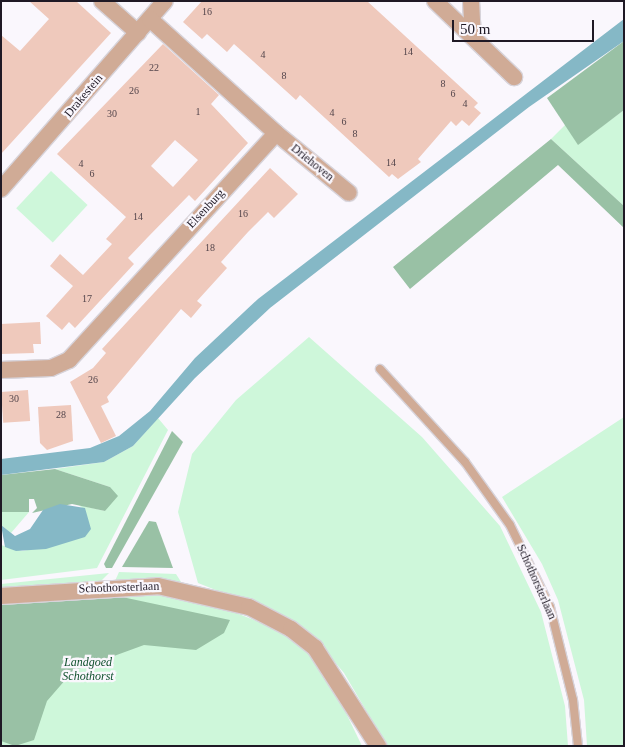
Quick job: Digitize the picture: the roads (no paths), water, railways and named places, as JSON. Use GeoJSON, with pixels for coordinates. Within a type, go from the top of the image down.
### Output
{"type":"FeatureCollection","features":[{"type":"Feature","properties":{"kind":"street"},"geometry":{"type":"LineString","coordinates":[[102,1],[138,33]]}},
{"type":"Feature","properties":{"kind":"street","name":"Drakestein"},"geometry":{"type":"LineString","coordinates":[[1,189],[165,1]]}},
{"type":"Feature","properties":{"kind":"street"},"geometry":{"type":"LineString","coordinates":[[435,1],[514,77]]}},
{"type":"Feature","properties":{"kind":"street"},"geometry":{"type":"LineString","coordinates":[[471,1],[473,37]]}},
{"type":"Feature","properties":{"kind":"street"},"geometry":{"type":"LineString","coordinates":[[150,19],[276,134]]}},
{"type":"Feature","properties":{"kind":"street","name":"Driehoven"},"geometry":{"type":"LineString","coordinates":[[276,134],[349,193]]}},
{"type":"Feature","properties":{"kind":"street","name":"Elsenburg"},"geometry":{"type":"LineString","coordinates":[[1,370],[52,368],[69,360],[276,134]]}},
{"type":"Feature","properties":{"kind":"street","name":"Schothorsterlaan"},"geometry":{"type":"LineString","coordinates":[[1,596],[158,586],[249,607],[291,629],[315,648],[337,677],[374,743]]}},
{"type":"Feature","properties":{"kind":"lane","name":"Schothorsterlaan"},"geometry":{"type":"LineString","coordinates":[[380,369],[465,462],[510,525],[550,607],[573,700],[578,746]]}},
{"type":"Feature","properties":{"kind":"water"},"geometry":{"type":"Polygon","coordinates":[[[624,19],[624,41],[529,107],[270,308],[195,378],[133,446],[104,462],[1,475],[1,459],[90,448],[119,436],[150,411],[195,358],[258,299],[624,19]]]}},
{"type":"Feature","properties":{"kind":"water"},"geometry":{"type":"Polygon","coordinates":[[[60,504],[85,508],[91,529],[85,537],[46,549],[16,551],[5,547],[1,525],[15,536],[30,529],[43,510],[60,504]]]}},
{"type":"Feature","properties":{"kind":"park label","name":"Landgoed Schothorst"},"geometry":{"type":"Point","coordinates":[88,670]}}]}
